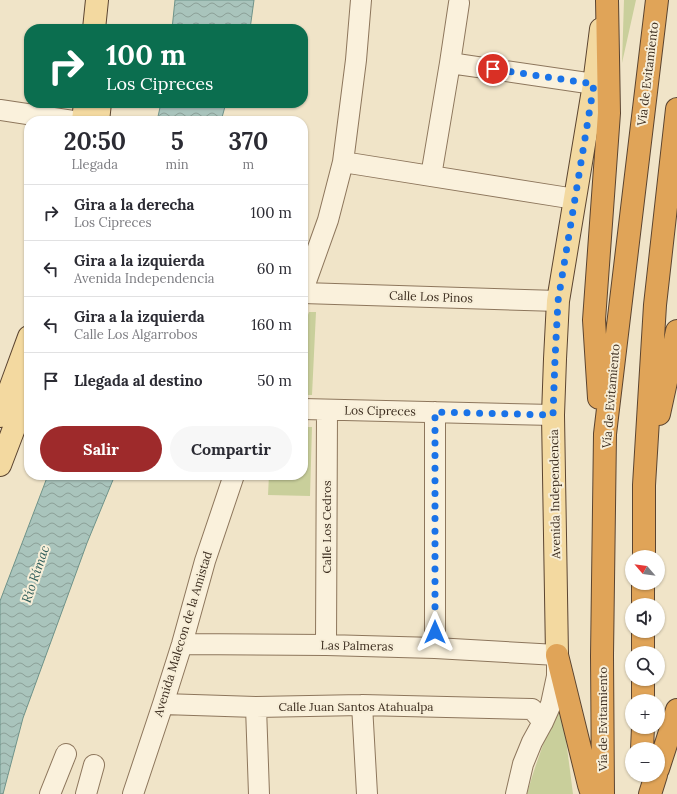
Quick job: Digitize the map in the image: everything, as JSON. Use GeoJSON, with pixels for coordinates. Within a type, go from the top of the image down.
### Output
{"type":"FeatureCollection","features":[{"type":"Feature","properties":{"kind":"highway"},"geometry":{"type":"LineString","coordinates":[[605,434],[599,399],[594,320],[609,113],[606,0]]}},
{"type":"Feature","properties":{"kind":"highway","name":"Vía de Evitamiento"},"geometry":{"type":"LineString","coordinates":[[603,794],[602,656],[605,434],[657,0]]}},
{"type":"Feature","properties":{"kind":"highway"},"geometry":{"type":"LineString","coordinates":[[644,550],[644,485],[655,305],[677,109]]}},
{"type":"Feature","properties":{"kind":"highway"},"geometry":{"type":"LineString","coordinates":[[644,485],[677,331]]}},
{"type":"Feature","properties":{"kind":"highway"},"geometry":{"type":"LineString","coordinates":[[557,655],[592,794]]}},
{"type":"Feature","properties":{"kind":"highway"},"geometry":{"type":"LineString","coordinates":[[665,747],[677,710]]}},
{"type":"Feature","properties":{"kind":"highway"},"geometry":{"type":"LineString","coordinates":[[642,782],[642,794]]}},
{"type":"Feature","properties":{"kind":"highway"},"geometry":{"type":"LineString","coordinates":[[650,794],[654,782]]}},
{"type":"Feature","properties":{"kind":"main road"},"geometry":{"type":"LineString","coordinates":[[95,24],[97,0]]}},
{"type":"Feature","properties":{"kind":"main road"},"geometry":{"type":"LineString","coordinates":[[110,24],[112,0]]}},
{"type":"Feature","properties":{"kind":"main road","name":"Avenida Independencia"},"geometry":{"type":"LineString","coordinates":[[557,655],[553,415],[558,301],[594,84],[606,0]]}},
{"type":"Feature","properties":{"kind":"main road"},"geometry":{"type":"LineString","coordinates":[[0,465],[13,390],[24,354]]}},
{"type":"Feature","properties":{"kind":"main road"},"geometry":{"type":"LineString","coordinates":[[0,416],[13,390]]}},
{"type":"Feature","properties":{"kind":"street"},"geometry":{"type":"LineString","coordinates":[[308,278],[328,220],[343,162],[356,60],[360,0]]}},
{"type":"Feature","properties":{"kind":"street"},"geometry":{"type":"LineString","coordinates":[[431,176],[459,3]]}},
{"type":"Feature","properties":{"kind":"street"},"geometry":{"type":"LineString","coordinates":[[450,63],[594,84]]}},
{"type":"Feature","properties":{"kind":"street"},"geometry":{"type":"LineString","coordinates":[[0,110],[39,116]]}},
{"type":"Feature","properties":{"kind":"street"},"geometry":{"type":"LineString","coordinates":[[343,162],[575,199]]}},
{"type":"Feature","properties":{"kind":"street","name":"Calle Los Pinos"},"geometry":{"type":"LineString","coordinates":[[308,292],[558,301]]}},
{"type":"Feature","properties":{"kind":"street","name":"Los Cipreces"},"geometry":{"type":"LineString","coordinates":[[308,409],[553,415]]}},
{"type":"Feature","properties":{"kind":"street","name":"Calle Los Cedros"},"geometry":{"type":"LineString","coordinates":[[326,645],[327,410]]}},
{"type":"Feature","properties":{"kind":"street"},"geometry":{"type":"LineString","coordinates":[[435,412],[435,648]]}},
{"type":"Feature","properties":{"kind":"street","name":"Avenida Malecon de la Amistad"},"geometry":{"type":"LineString","coordinates":[[133,794],[182,644],[205,561],[232,480]]}},
{"type":"Feature","properties":{"kind":"street","name":"Las Palmeras"},"geometry":{"type":"LineString","coordinates":[[182,644],[326,645],[435,648],[557,655]]}},
{"type":"Feature","properties":{"kind":"street"},"geometry":{"type":"LineString","coordinates":[[516,794],[523,764],[550,704],[557,676],[557,655]]}},
{"type":"Feature","properties":{"kind":"street","name":"Calle Juan Santos Atahualpa"},"geometry":{"type":"LineString","coordinates":[[163,704],[256,708],[362,705],[532,709],[543,722]]}},
{"type":"Feature","properties":{"kind":"street"},"geometry":{"type":"LineString","coordinates":[[362,705],[367,794]]}},
{"type":"Feature","properties":{"kind":"street"},"geometry":{"type":"LineString","coordinates":[[256,708],[259,794]]}},
{"type":"Feature","properties":{"kind":"street"},"geometry":{"type":"LineString","coordinates":[[50,794],[66,754]]}},
{"type":"Feature","properties":{"kind":"street"},"geometry":{"type":"LineString","coordinates":[[86,794],[94,765]]}},
{"type":"Feature","properties":{"kind":"green space"},"geometry":{"type":"Polygon","coordinates":[[[624,0],[636,0],[622,63],[624,0]]]}},
{"type":"Feature","properties":{"kind":"green space"},"geometry":{"type":"Polygon","coordinates":[[[309,312],[316,312],[312,395],[308,395],[309,312]]]}},
{"type":"Feature","properties":{"kind":"green space"},"geometry":{"type":"Polygon","coordinates":[[[308,427],[312,427],[310,496],[268,495],[269,480],[308,480],[308,427]]]}},
{"type":"Feature","properties":{"kind":"green space"},"geometry":{"type":"Polygon","coordinates":[[[560,693],[573,794],[527,794],[552,718],[560,693]]]}},
{"type":"Feature","properties":{"kind":"water"},"geometry":{"type":"Polygon","coordinates":[[[175,0],[254,0],[251,24],[173,24],[175,0]]]}},
{"type":"Feature","properties":{"kind":"water"},"geometry":{"type":"Polygon","coordinates":[[[160,108],[225,108],[222,116],[158,116],[160,108]]]}},
{"type":"Feature","properties":{"kind":"water","name":"Río Rímac"},"geometry":{"type":"Polygon","coordinates":[[[46,480],[113,480],[87,543],[23,718],[3,794],[0,794],[0,601],[46,480]]]}},
{"type":"Feature","properties":{"kind":"route"},"geometry":{"type":"LineString","coordinates":[[435,632],[435,412],[553,415],[558,301],[594,84],[493,69]]}}]}
